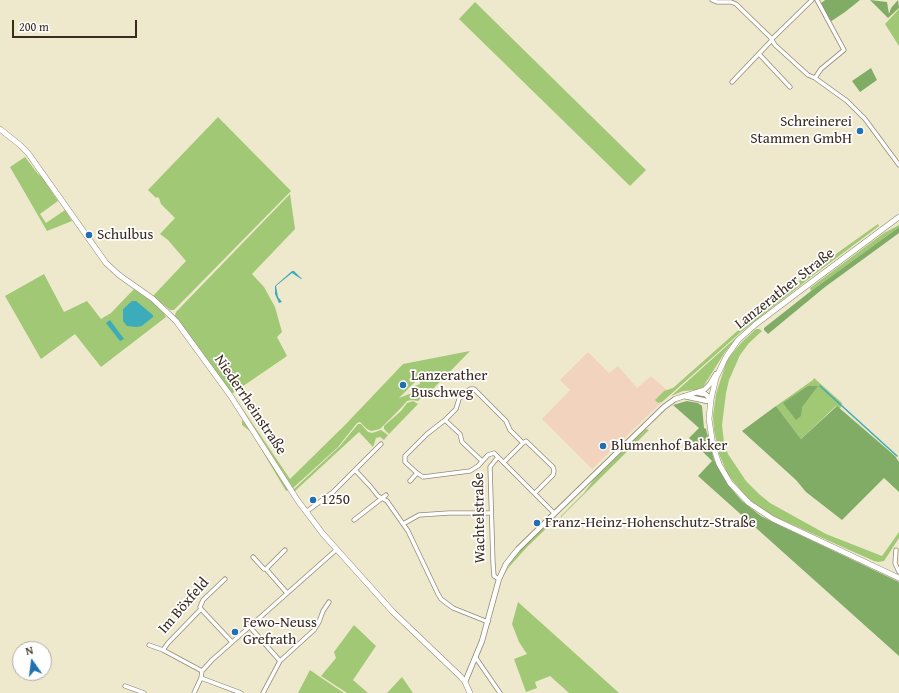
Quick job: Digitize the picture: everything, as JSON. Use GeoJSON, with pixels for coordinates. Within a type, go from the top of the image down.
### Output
{"type":"FeatureCollection","features":[{"type":"Feature","properties":{"kind":"main road","name":"Niederrheinstraße"},"geometry":{"type":"LineString","coordinates":[[0,129],[20,145],[35,162],[106,263],[119,275],[153,299],[176,321],[244,416],[306,512],[336,550],[393,612],[465,682],[470,693]]}},
{"type":"Feature","properties":{"kind":"main road","name":"Lanzerather Straße"},"geometry":{"type":"LineString","coordinates":[[899,217],[818,276],[746,333],[732,348],[720,367],[711,399],[710,424],[715,454],[727,479],[743,498],[754,508],[773,519],[899,578]]}},
{"type":"Feature","properties":{"kind":"street"},"geometry":{"type":"LineString","coordinates":[[712,0],[717,2],[732,1],[772,40],[775,45],[808,75],[840,95],[860,113],[899,165]]}},
{"type":"Feature","properties":{"kind":"street"},"geometry":{"type":"LineString","coordinates":[[732,82],[812,0]]}},
{"type":"Feature","properties":{"kind":"street"},"geometry":{"type":"LineString","coordinates":[[815,78],[821,69],[844,50],[817,0]]}},
{"type":"Feature","properties":{"kind":"street"},"geometry":{"type":"LineString","coordinates":[[759,54],[790,87]]}},
{"type":"Feature","properties":{"kind":"street"},"geometry":{"type":"LineString","coordinates":[[465,682],[476,658],[488,622],[499,579],[506,564],[518,549],[664,407],[674,399],[695,392],[700,392],[707,387],[720,367]]}},
{"type":"Feature","properties":{"kind":"street"},"geometry":{"type":"LineString","coordinates":[[410,480],[417,473],[405,462],[405,456],[427,434],[445,420],[457,407],[459,399],[472,388],[506,420],[510,430],[523,443]]}},
{"type":"Feature","properties":{"kind":"street"},"geometry":{"type":"LineString","coordinates":[[695,392],[705,394],[711,399]]}},
{"type":"Feature","properties":{"kind":"street"},"geometry":{"type":"LineString","coordinates":[[684,396],[707,401],[711,399]]}},
{"type":"Feature","properties":{"kind":"street"},"geometry":{"type":"LineString","coordinates":[[445,420],[460,434],[462,442],[482,461]]}},
{"type":"Feature","properties":{"kind":"street"},"geometry":{"type":"LineString","coordinates":[[535,493],[553,475],[554,470],[553,467],[528,442],[525,441],[504,462],[554,513]]}},
{"type":"Feature","properties":{"kind":"street"},"geometry":{"type":"LineString","coordinates":[[306,512],[333,492],[381,444]]}},
{"type":"Feature","properties":{"kind":"street","name":"Wachtelstraße"},"geometry":{"type":"LineString","coordinates":[[417,473],[423,477],[466,472],[473,470],[492,453],[504,462]]}},
{"type":"Feature","properties":{"kind":"street","name":"Wachtelstraße"},"geometry":{"type":"LineString","coordinates":[[498,457],[490,467],[494,574],[495,577],[499,579]]}},
{"type":"Feature","properties":{"kind":"street"},"geometry":{"type":"LineString","coordinates":[[355,470],[381,498],[387,501],[412,536],[441,599],[453,608],[488,622]]}},
{"type":"Feature","properties":{"kind":"street"},"geometry":{"type":"LineString","coordinates":[[354,520],[386,495]]}},
{"type":"Feature","properties":{"kind":"street"},"geometry":{"type":"LineString","coordinates":[[403,524],[419,515],[491,513]]}},
{"type":"Feature","properties":{"kind":"street"},"geometry":{"type":"LineString","coordinates":[[266,569],[285,550]]}},
{"type":"Feature","properties":{"kind":"street"},"geometry":{"type":"LineString","coordinates":[[194,693],[201,678],[202,671],[232,642],[336,550]]}},
{"type":"Feature","properties":{"kind":"street"},"geometry":{"type":"LineString","coordinates":[[896,550],[895,563],[899,572]]}},
{"type":"Feature","properties":{"kind":"street"},"geometry":{"type":"LineString","coordinates":[[253,557],[264,569],[266,569],[287,593]]}},
{"type":"Feature","properties":{"kind":"street","name":"Im Böxfeld"},"geometry":{"type":"LineString","coordinates":[[163,650],[201,609],[200,607],[203,600],[225,579]]}},
{"type":"Feature","properties":{"kind":"street"},"geometry":{"type":"LineString","coordinates":[[263,693],[280,662],[314,630],[323,611],[330,602]]}},
{"type":"Feature","properties":{"kind":"street"},"geometry":{"type":"LineString","coordinates":[[201,609],[232,642]]}},
{"type":"Feature","properties":{"kind":"street"},"geometry":{"type":"LineString","coordinates":[[250,627],[280,662]]}},
{"type":"Feature","properties":{"kind":"street"},"geometry":{"type":"LineString","coordinates":[[149,645],[163,650],[202,671]]}},
{"type":"Feature","properties":{"kind":"street"},"geometry":{"type":"LineString","coordinates":[[476,658],[500,693]]}},
{"type":"Feature","properties":{"kind":"street"},"geometry":{"type":"LineString","coordinates":[[201,678],[241,693]]}},
{"type":"Feature","properties":{"kind":"street"},"geometry":{"type":"LineString","coordinates":[[125,686],[144,693]]}},
{"type":"Feature","properties":{"kind":"shaded area"},"geometry":{"type":"Polygon","coordinates":[[[588,352],[609,373],[618,366],[637,388],[651,376],[667,390],[657,398],[658,403],[662,402],[592,469],[542,419],[570,390],[560,380],[588,352]]]}},
{"type":"Feature","properties":{"kind":"green space"},"geometry":{"type":"Polygon","coordinates":[[[825,0],[860,0],[830,22],[820,4],[825,0]]]}},
{"type":"Feature","properties":{"kind":"green space"},"geometry":{"type":"Polygon","coordinates":[[[870,0],[887,2],[889,14],[891,8],[898,0],[899,8],[888,18],[870,0]]]}},
{"type":"Feature","properties":{"kind":"green space"},"geometry":{"type":"Polygon","coordinates":[[[475,2],[646,170],[630,186],[459,19],[475,2]]]}},
{"type":"Feature","properties":{"kind":"green space"},"geometry":{"type":"Polygon","coordinates":[[[899,9],[899,46],[885,24],[899,9]]]}},
{"type":"Feature","properties":{"kind":"green space"},"geometry":{"type":"Polygon","coordinates":[[[871,68],[877,80],[860,92],[852,81],[871,68]]]}},
{"type":"Feature","properties":{"kind":"green space"},"geometry":{"type":"Polygon","coordinates":[[[218,117],[291,191],[174,310],[170,310],[153,296],[186,261],[168,240],[160,234],[175,218],[161,204],[159,198],[156,198],[148,190],[218,117]]]}},
{"type":"Feature","properties":{"kind":"green space"},"geometry":{"type":"Polygon","coordinates":[[[25,157],[42,177],[58,201],[40,214],[46,223],[65,210],[72,221],[47,231],[10,167],[25,157]]]}},
{"type":"Feature","properties":{"kind":"green space"},"geometry":{"type":"Polygon","coordinates":[[[290,194],[295,229],[252,274],[264,287],[275,307],[282,332],[277,337],[287,356],[233,393],[230,392],[175,315],[176,312],[290,194]]]}},
{"type":"Feature","properties":{"kind":"green space"},"geometry":{"type":"Polygon","coordinates":[[[878,224],[879,226],[741,332],[662,402],[658,403],[655,400],[664,391],[673,388],[752,318],[812,271],[878,224]]]}},
{"type":"Feature","properties":{"kind":"green space"},"geometry":{"type":"Polygon","coordinates":[[[899,225],[899,227],[811,291],[810,288],[884,233],[899,225]]]}},
{"type":"Feature","properties":{"kind":"green space"},"geometry":{"type":"Polygon","coordinates":[[[899,227],[899,233],[825,287],[768,334],[764,330],[764,328],[811,291],[899,227]]]}},
{"type":"Feature","properties":{"kind":"green space"},"geometry":{"type":"Polygon","coordinates":[[[44,274],[64,312],[87,301],[101,319],[111,313],[134,289],[152,302],[163,312],[166,317],[101,367],[75,334],[41,359],[5,296],[44,274]],[[134,301],[123,309],[142,326],[153,315],[134,301]]]}},
{"type":"Feature","properties":{"kind":"green space"},"geometry":{"type":"Polygon","coordinates":[[[756,329],[762,331],[749,343],[740,355],[729,380],[726,393],[722,425],[724,442],[728,454],[746,481],[770,503],[826,534],[882,556],[899,532],[899,538],[884,561],[874,561],[764,512],[747,498],[728,475],[719,454],[714,430],[713,416],[716,394],[727,360],[741,343],[756,329]]]}},
{"type":"Feature","properties":{"kind":"green space"},"geometry":{"type":"Polygon","coordinates":[[[739,335],[725,352],[703,387],[696,390],[683,391],[671,396],[739,335]]]}},
{"type":"Feature","properties":{"kind":"green space"},"geometry":{"type":"Polygon","coordinates":[[[470,351],[425,397],[412,389],[420,384],[418,379],[399,398],[412,393],[419,394],[422,397],[418,401],[407,401],[380,429],[371,431],[360,422],[357,423],[338,447],[293,488],[234,396],[290,479],[345,425],[403,364],[470,351]]]}},
{"type":"Feature","properties":{"kind":"green space"},"geometry":{"type":"Polygon","coordinates":[[[814,378],[842,403],[840,409],[836,406],[801,439],[776,406],[814,378]]]}},
{"type":"Feature","properties":{"kind":"green space"},"geometry":{"type":"Polygon","coordinates":[[[808,386],[818,386],[802,407],[801,416],[796,420],[783,403],[808,386]]]}},
{"type":"Feature","properties":{"kind":"green space"},"geometry":{"type":"Polygon","coordinates":[[[413,401],[418,404],[389,434],[384,429],[384,426],[401,411],[407,403],[413,401]]]}},
{"type":"Feature","properties":{"kind":"green space"},"geometry":{"type":"Polygon","coordinates":[[[687,401],[698,403],[702,406],[704,428],[706,429],[714,460],[729,486],[742,501],[761,516],[899,582],[899,656],[698,476],[712,461],[689,438],[699,428],[673,405],[687,401]]]}},
{"type":"Feature","properties":{"kind":"green space"},"geometry":{"type":"Polygon","coordinates":[[[776,406],[801,439],[837,406],[895,456],[899,462],[899,492],[884,478],[842,520],[806,492],[796,480],[742,431],[776,406]]]}},
{"type":"Feature","properties":{"kind":"green space"},"geometry":{"type":"Polygon","coordinates":[[[244,418],[289,490],[286,491],[251,432],[242,425],[244,418]]]}},
{"type":"Feature","properties":{"kind":"green space"},"geometry":{"type":"Polygon","coordinates":[[[358,424],[361,424],[368,432],[372,433],[381,430],[388,435],[384,440],[380,437],[376,438],[373,447],[359,432],[295,491],[293,490],[340,446],[358,424]]]}},
{"type":"Feature","properties":{"kind":"green space"},"geometry":{"type":"Polygon","coordinates":[[[646,429],[649,430],[562,516],[562,519],[561,516],[584,493],[595,478],[646,429]]]}},
{"type":"Feature","properties":{"kind":"green space"},"geometry":{"type":"Polygon","coordinates":[[[554,518],[555,520],[509,567],[501,580],[513,558],[532,537],[554,518]]]}},
{"type":"Feature","properties":{"kind":"green space"},"geometry":{"type":"Polygon","coordinates":[[[518,602],[619,693],[569,693],[550,676],[535,682],[537,688],[526,692],[514,659],[527,654],[519,642],[512,624],[518,602]]]}},
{"type":"Feature","properties":{"kind":"green space"},"geometry":{"type":"Polygon","coordinates":[[[354,625],[376,646],[353,680],[368,693],[347,693],[321,676],[336,658],[334,652],[354,625]]]}},
{"type":"Feature","properties":{"kind":"green space"},"geometry":{"type":"Polygon","coordinates":[[[310,670],[320,677],[344,693],[298,693],[310,670]]]}},
{"type":"Feature","properties":{"kind":"green space"},"geometry":{"type":"Polygon","coordinates":[[[402,677],[413,693],[387,693],[402,677]]]}},
{"type":"Feature","properties":{"kind":"water"},"geometry":{"type":"Polygon","coordinates":[[[292,271],[294,271],[302,279],[292,273],[276,286],[278,297],[282,302],[279,303],[275,294],[275,286],[292,271]]]}},
{"type":"Feature","properties":{"kind":"water"},"geometry":{"type":"Polygon","coordinates":[[[132,301],[136,301],[153,315],[153,317],[142,326],[127,326],[123,321],[123,309],[132,301]]]}},
{"type":"Feature","properties":{"kind":"water"},"geometry":{"type":"Polygon","coordinates":[[[110,320],[124,339],[120,341],[106,323],[110,320]]]}},
{"type":"Feature","properties":{"kind":"waterway"},"geometry":{"type":"LineString","coordinates":[[820,386],[897,456]]}},
{"type":"Feature","properties":{"kind":"place","name":"Schreinerei Stammen GmbH"},"geometry":{"type":"Point","coordinates":[860,131]}},
{"type":"Feature","properties":{"kind":"place","name":"Schulbus"},"geometry":{"type":"Point","coordinates":[89,235]}},
{"type":"Feature","properties":{"kind":"place","name":"Lanzerather Buschweg"},"geometry":{"type":"Point","coordinates":[403,385]}},
{"type":"Feature","properties":{"kind":"place","name":"Blumenhof Bakker"},"geometry":{"type":"Point","coordinates":[603,446]}},
{"type":"Feature","properties":{"kind":"place","name":"1250"},"geometry":{"type":"Point","coordinates":[313,500]}},
{"type":"Feature","properties":{"kind":"place","name":"Franz-Heinz-Hohenschutz-Straße"},"geometry":{"type":"Point","coordinates":[537,523]}},
{"type":"Feature","properties":{"kind":"place","name":"Fewo-Neuss Grefrath"},"geometry":{"type":"Point","coordinates":[235,632]}}]}
